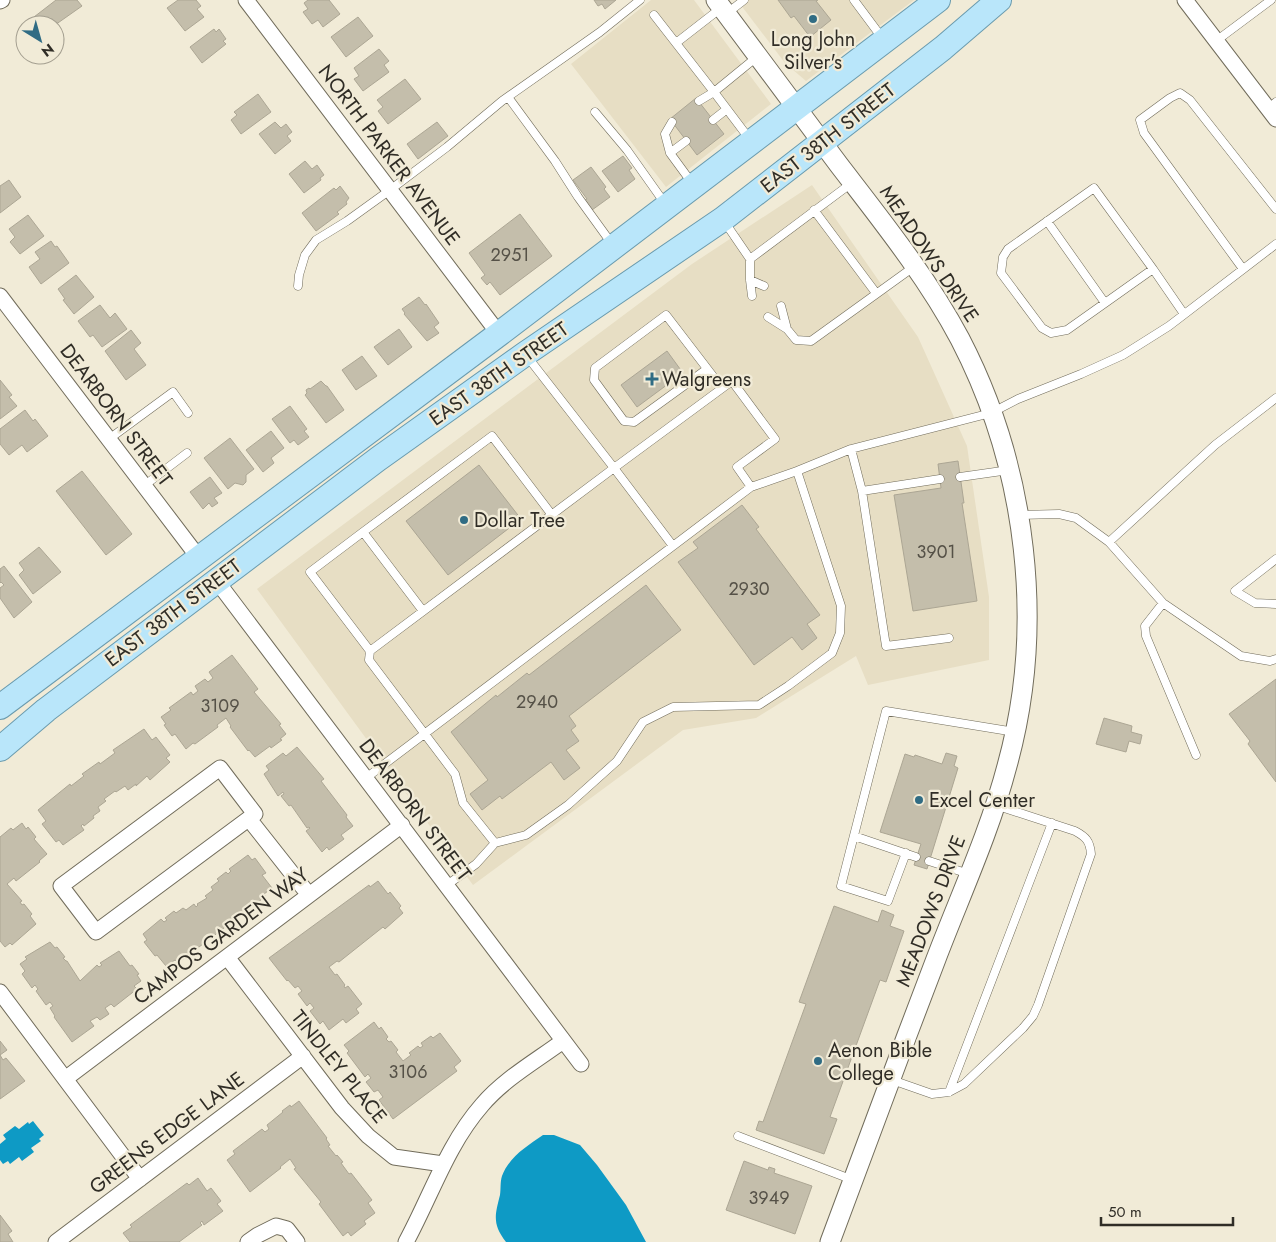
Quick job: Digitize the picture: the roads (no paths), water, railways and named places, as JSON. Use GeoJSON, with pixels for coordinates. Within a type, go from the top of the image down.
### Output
{"type":"FeatureCollection","features":[{"type":"Feature","properties":{"kind":"main road","name":"EAST 38TH STREET"},"geometry":{"type":"LineString","coordinates":[[0,707],[499,334],[938,0]]}},
{"type":"Feature","properties":{"kind":"main road","name":"EAST 38TH STREET"},"geometry":{"type":"LineString","coordinates":[[0,749],[46,710],[378,459],[525,354],[723,219],[944,48],[999,0]]}},
{"type":"Feature","properties":{"kind":"street","name":"NORTH PARKER AVENUE"},"geometry":{"type":"LineString","coordinates":[[246,0],[499,334]]}},
{"type":"Feature","properties":{"kind":"street"},"geometry":{"type":"LineString","coordinates":[[1185,0],[1273,110]]}},
{"type":"Feature","properties":{"kind":"street","name":"MEADOWS DRIVE"},"geometry":{"type":"LineString","coordinates":[[721,7],[915,266],[937,299],[961,341],[981,385],[1009,470],[1019,515],[1026,582],[1027,639],[1022,696],[1007,767],[995,805],[830,1242]]}},
{"type":"Feature","properties":{"kind":"street","name":"DEARBORN STREET"},"geometry":{"type":"LineString","coordinates":[[0,296],[200,558]]}},
{"type":"Feature","properties":{"kind":"street","name":"DEARBORN STREET"},"geometry":{"type":"LineString","coordinates":[[216,580],[581,1064]]}},
{"type":"Feature","properties":{"kind":"street"},"geometry":{"type":"LineString","coordinates":[[220,768],[255,814],[249,819],[96,932],[61,886],[220,768]]}},
{"type":"Feature","properties":{"kind":"street"},"geometry":{"type":"LineString","coordinates":[[249,819],[309,895]]}},
{"type":"Feature","properties":{"kind":"street","name":"CAMPOS GARDEN WAY"},"geometry":{"type":"LineString","coordinates":[[65,1079],[402,825]]}},
{"type":"Feature","properties":{"kind":"street","name":"TINDLEY PLACE"},"geometry":{"type":"LineString","coordinates":[[227,957],[354,1122],[381,1148],[394,1157],[443,1164]]}},
{"type":"Feature","properties":{"kind":"street"},"geometry":{"type":"LineString","coordinates":[[0,992],[140,1178]]}},
{"type":"Feature","properties":{"kind":"street"},"geometry":{"type":"LineString","coordinates":[[406,1242],[443,1164],[462,1132],[483,1104],[511,1079],[563,1041]]}},
{"type":"Feature","properties":{"kind":"street","name":"GREENS EDGE LANE"},"geometry":{"type":"LineString","coordinates":[[56,1242],[303,1056]]}},
{"type":"Feature","properties":{"kind":"street"},"geometry":{"type":"LineString","coordinates":[[248,1242],[276,1226],[287,1229],[297,1242]]}},
{"type":"Feature","properties":{"kind":"lane"},"geometry":{"type":"LineString","coordinates":[[298,286],[305,255],[316,240],[347,221],[390,190],[447,147],[508,97],[600,32],[640,0]]}},
{"type":"Feature","properties":{"kind":"lane"},"geometry":{"type":"LineString","coordinates":[[676,43],[721,7],[744,0]]}},
{"type":"Feature","properties":{"kind":"lane"},"geometry":{"type":"LineString","coordinates":[[854,0],[885,40]]}},
{"type":"Feature","properties":{"kind":"lane"},"geometry":{"type":"LineString","coordinates":[[1216,41],[1271,0]]}},
{"type":"Feature","properties":{"kind":"lane"},"geometry":{"type":"LineString","coordinates":[[654,15],[752,142]]}},
{"type":"Feature","properties":{"kind":"lane"},"geometry":{"type":"LineString","coordinates":[[699,101],[714,92],[758,56]]}},
{"type":"Feature","properties":{"kind":"lane"},"geometry":{"type":"LineString","coordinates":[[1243,269],[1144,133],[1140,120],[1180,93],[1190,100],[1276,209]]}},
{"type":"Feature","properties":{"kind":"lane"},"geometry":{"type":"LineString","coordinates":[[508,97],[614,247]]}},
{"type":"Feature","properties":{"kind":"lane"},"geometry":{"type":"LineString","coordinates":[[713,120],[727,109]]}},
{"type":"Feature","properties":{"kind":"lane"},"geometry":{"type":"LineString","coordinates":[[595,112],[627,150],[667,206]]}},
{"type":"Feature","properties":{"kind":"lane"},"geometry":{"type":"LineString","coordinates":[[672,122],[665,134],[670,153],[694,186]]}},
{"type":"Feature","properties":{"kind":"lane"},"geometry":{"type":"LineString","coordinates":[[670,153],[686,140]]}},
{"type":"Feature","properties":{"kind":"lane"},"geometry":{"type":"LineString","coordinates":[[750,259],[853,182]]}},
{"type":"Feature","properties":{"kind":"lane"},"geometry":{"type":"LineString","coordinates":[[1153,269],[1067,330],[1051,333],[1042,328],[1001,273],[1003,257],[1008,249],[1094,188],[1153,269],[1184,314]]}},
{"type":"Feature","properties":{"kind":"lane"},"geometry":{"type":"LineString","coordinates":[[814,210],[876,293]]}},
{"type":"Feature","properties":{"kind":"lane"},"geometry":{"type":"LineString","coordinates":[[723,219],[750,259],[752,296]]}},
{"type":"Feature","properties":{"kind":"lane"},"geometry":{"type":"LineString","coordinates":[[1046,221],[1105,303]]}},
{"type":"Feature","properties":{"kind":"lane"},"geometry":{"type":"LineString","coordinates":[[366,778],[751,487],[851,449],[991,413],[1018,399],[1123,355],[1184,314],[1276,244]]}},
{"type":"Feature","properties":{"kind":"lane"},"geometry":{"type":"LineString","coordinates":[[768,317],[787,329],[796,340],[811,340],[915,266]]}},
{"type":"Feature","properties":{"kind":"lane"},"geometry":{"type":"LineString","coordinates":[[750,280],[764,286]]}},
{"type":"Feature","properties":{"kind":"lane"},"geometry":{"type":"LineString","coordinates":[[781,306],[787,329]]}},
{"type":"Feature","properties":{"kind":"lane"},"geometry":{"type":"LineString","coordinates":[[707,369],[634,422],[624,421],[594,380],[595,368],[666,314],[722,388]]}},
{"type":"Feature","properties":{"kind":"lane"},"geometry":{"type":"LineString","coordinates":[[525,354],[673,546]]}},
{"type":"Feature","properties":{"kind":"lane"},"geometry":{"type":"LineString","coordinates":[[370,652],[732,381],[775,439],[737,467],[751,487]]}},
{"type":"Feature","properties":{"kind":"lane"},"geometry":{"type":"LineString","coordinates":[[109,439],[173,392],[188,413]]}},
{"type":"Feature","properties":{"kind":"lane"},"geometry":{"type":"LineString","coordinates":[[1108,542],[1215,445],[1276,398]]}},
{"type":"Feature","properties":{"kind":"lane"},"geometry":{"type":"LineString","coordinates":[[495,843],[463,803],[455,774],[369,660],[370,652],[310,572],[492,436],[552,515]]}},
{"type":"Feature","properties":{"kind":"lane"},"geometry":{"type":"LineString","coordinates":[[851,449],[862,491],[886,646],[949,638]]}},
{"type":"Feature","properties":{"kind":"lane"},"geometry":{"type":"LineString","coordinates":[[145,485],[187,453]]}},
{"type":"Feature","properties":{"kind":"lane"},"geometry":{"type":"LineString","coordinates":[[960,477],[1009,470]]}},
{"type":"Feature","properties":{"kind":"lane"},"geometry":{"type":"LineString","coordinates":[[447,885],[476,864],[495,843],[526,835],[568,805],[617,761],[643,722],[673,707],[758,705],[788,686],[832,653],[840,633],[841,606],[797,471]]}},
{"type":"Feature","properties":{"kind":"lane"},"geometry":{"type":"LineString","coordinates":[[862,491],[940,480]]}},
{"type":"Feature","properties":{"kind":"lane"},"geometry":{"type":"LineString","coordinates":[[1019,515],[1059,514],[1076,518],[1108,542],[1163,603],[1241,656],[1270,661],[1276,659]]}},
{"type":"Feature","properties":{"kind":"lane"},"geometry":{"type":"LineString","coordinates":[[364,532],[423,611]]}},
{"type":"Feature","properties":{"kind":"lane"},"geometry":{"type":"LineString","coordinates":[[1276,559],[1235,591],[1255,603],[1276,604]]}},
{"type":"Feature","properties":{"kind":"lane"},"geometry":{"type":"LineString","coordinates":[[1163,603],[1144,626],[1146,636],[1196,755]]}},
{"type":"Feature","properties":{"kind":"lane"},"geometry":{"type":"LineString","coordinates":[[906,853],[888,901],[841,886],[886,711],[1015,732]]}},
{"type":"Feature","properties":{"kind":"lane"},"geometry":{"type":"LineString","coordinates":[[890,1079],[932,1094],[949,1092],[964,1084],[1023,1028],[1033,1016],[1038,1005],[1092,854],[1090,843],[1084,836],[1075,831],[995,805]]}},
{"type":"Feature","properties":{"kind":"lane"},"geometry":{"type":"LineString","coordinates":[[949,1092],[1052,823]]}},
{"type":"Feature","properties":{"kind":"lane"},"geometry":{"type":"LineString","coordinates":[[854,836],[916,857]]}},
{"type":"Feature","properties":{"kind":"lane"},"geometry":{"type":"LineString","coordinates":[[930,861],[969,874]]}},
{"type":"Feature","properties":{"kind":"lane"},"geometry":{"type":"LineString","coordinates":[[738,1136],[853,1180]]}},
{"type":"Feature","properties":{"kind":"water"},"geometry":{"type":"Polygon","coordinates":[[[33,1121],[44,1135],[39,1139],[41,1141],[31,1148],[34,1152],[22,1161],[19,1157],[10,1164],[8,1161],[3,1164],[0,1160],[0,1144],[6,1139],[3,1135],[15,1126],[19,1129],[28,1122],[29,1124],[33,1121]]]}},
{"type":"Feature","properties":{"kind":"water"},"geometry":{"type":"Polygon","coordinates":[[[543,1135],[554,1135],[580,1145],[626,1205],[646,1242],[506,1242],[498,1230],[496,1219],[502,1176],[514,1158],[543,1135]]]}},
{"type":"Feature","properties":{"kind":"place","name":"Long John Silver's"},"geometry":{"type":"Point","coordinates":[813,19]}},
{"type":"Feature","properties":{"kind":"place","name":"Walgreens"},"geometry":{"type":"Point","coordinates":[652,379]}},
{"type":"Feature","properties":{"kind":"place","name":"Dollar Tree"},"geometry":{"type":"Point","coordinates":[464,520]}},
{"type":"Feature","properties":{"kind":"place","name":"Excel Center"},"geometry":{"type":"Point","coordinates":[919,800]}},
{"type":"Feature","properties":{"kind":"place","name":"Aenon Bible College"},"geometry":{"type":"Point","coordinates":[818,1061]}}]}
